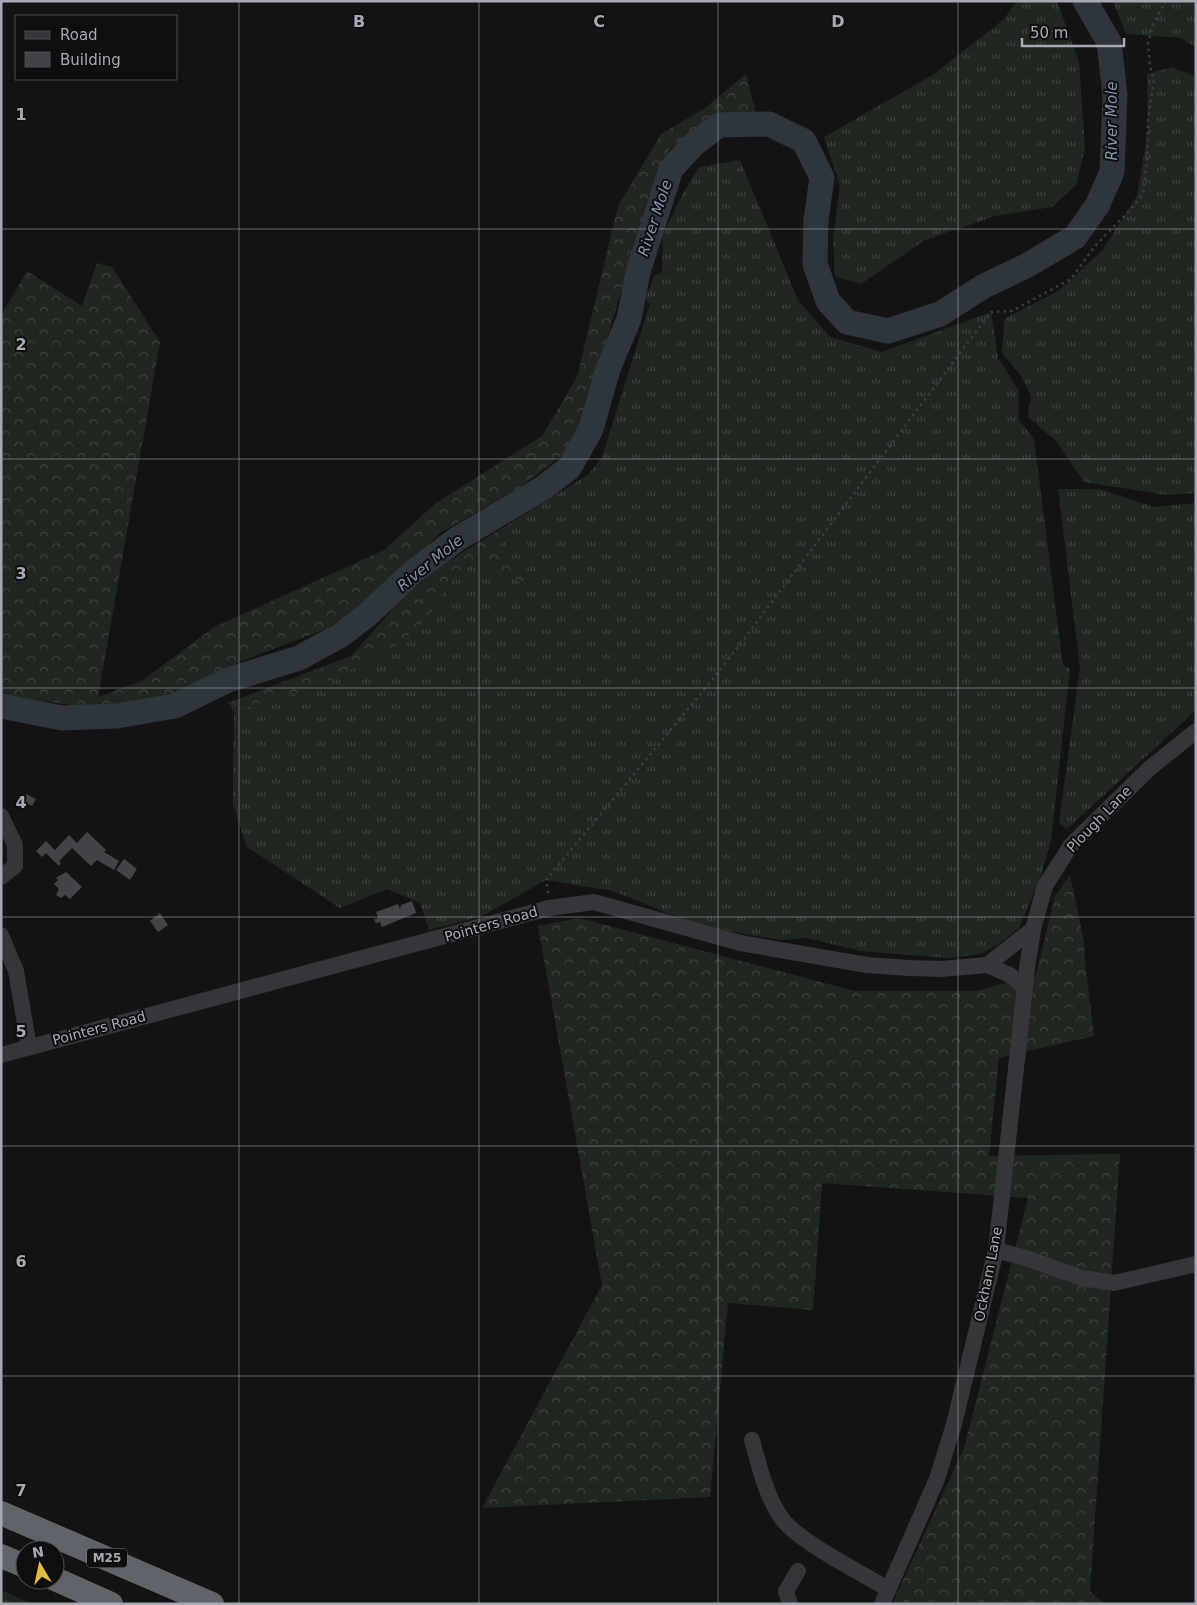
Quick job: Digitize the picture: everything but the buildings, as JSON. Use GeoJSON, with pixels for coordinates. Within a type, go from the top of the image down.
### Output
{"type":"FeatureCollection","features":[{"type":"Feature","properties":{"kind":"highway","name":"M25"},"geometry":{"type":"LineString","coordinates":[[1,1513],[212,1604]]}},
{"type":"Feature","properties":{"kind":"highway"},"geometry":{"type":"LineString","coordinates":[[1,1556],[15,1562]]}},
{"type":"Feature","properties":{"kind":"highway"},"geometry":{"type":"LineString","coordinates":[[65,1583],[111,1604]]}},
{"type":"Feature","properties":{"kind":"street","name":"Plough Lane"},"geometry":{"type":"LineString","coordinates":[[1032,929],[1045,886],[1071,845],[1150,768],[1196,731]]}},
{"type":"Feature","properties":{"kind":"street"},"geometry":{"type":"LineString","coordinates":[[1,816],[15,845],[15,866],[1,877]]}},
{"type":"Feature","properties":{"kind":"street","name":"Pointers Road"},"geometry":{"type":"LineString","coordinates":[[1,1055],[549,908],[594,902],[740,943],[867,965],[941,969],[987,965],[1010,974],[1025,987]]}},
{"type":"Feature","properties":{"kind":"street"},"geometry":{"type":"LineString","coordinates":[[987,965],[1032,929]]}},
{"type":"Feature","properties":{"kind":"street","name":"Ockham Lane"},"geometry":{"type":"LineString","coordinates":[[885,1596],[937,1479],[954,1424],[996,1250],[1032,929]]}},
{"type":"Feature","properties":{"kind":"street"},"geometry":{"type":"LineString","coordinates":[[1,935],[16,970],[29,1047]]}},
{"type":"Feature","properties":{"kind":"street"},"geometry":{"type":"LineString","coordinates":[[996,1250],[1026,1258],[1082,1278],[1114,1283],[1196,1264]]}},
{"type":"Feature","properties":{"kind":"street"},"geometry":{"type":"LineString","coordinates":[[752,1440],[768,1490],[783,1519],[799,1535],[885,1596]]}},
{"type":"Feature","properties":{"kind":"street"},"geometry":{"type":"LineString","coordinates":[[790,1604],[786,1591],[798,1571]]}},
{"type":"Feature","properties":{"kind":"path"},"geometry":{"type":"LineString","coordinates":[[549,908],[546,880],[722,668],[991,312],[1002,312],[1029,304],[1071,279],[1095,246],[1129,211],[1142,194],[1147,161],[1148,119],[1154,80],[1150,67],[1148,44],[1153,24],[1166,1]]}},
{"type":"Feature","properties":{"kind":"green space"},"geometry":{"type":"Polygon","coordinates":[[[1017,1],[1057,1],[1079,62],[1085,149],[1076,185],[1052,207],[995,216],[925,240],[861,284],[835,276],[833,238],[840,186],[824,137],[934,74],[1004,19],[1017,1]]]}},
{"type":"Feature","properties":{"kind":"green space"},"geometry":{"type":"Polygon","coordinates":[[[1113,1],[1196,1],[1196,47],[1180,38],[1126,34],[1113,1]]]}},
{"type":"Feature","properties":{"kind":"green space"},"geometry":{"type":"Polygon","coordinates":[[[1172,67],[1196,77],[1196,493],[1167,495],[1084,482],[1056,441],[1028,417],[1031,396],[1021,376],[1002,353],[1004,319],[1058,291],[1102,251],[1137,196],[1148,130],[1147,74],[1172,67]]]}},
{"type":"Feature","properties":{"kind":"green space"},"geometry":{"type":"Polygon","coordinates":[[[746,74],[756,114],[720,115],[670,149],[647,201],[585,416],[565,453],[520,487],[440,533],[377,595],[326,629],[239,662],[174,695],[99,709],[1,695],[1,315],[27,271],[82,306],[97,263],[112,267],[160,342],[98,697],[142,681],[214,627],[384,550],[436,503],[542,436],[577,377],[618,206],[661,134],[705,108],[746,74]]]}},
{"type":"Feature","properties":{"kind":"green space"},"geometry":{"type":"Polygon","coordinates":[[[740,160],[798,300],[830,337],[882,352],[991,312],[998,358],[1019,391],[1018,419],[1034,439],[1063,665],[1070,669],[1051,840],[1040,879],[1019,928],[999,944],[980,954],[949,958],[861,951],[807,938],[780,940],[700,926],[613,891],[546,880],[482,916],[429,930],[420,903],[387,889],[340,908],[247,847],[233,804],[234,711],[313,688],[427,620],[455,572],[481,561],[522,583],[528,576],[495,549],[528,512],[589,474],[602,457],[650,304],[645,299],[654,276],[662,273],[663,234],[682,195],[699,167],[740,160]]]}},
{"type":"Feature","properties":{"kind":"green space"},"geometry":{"type":"Polygon","coordinates":[[[1058,489],[1100,489],[1154,507],[1196,503],[1196,710],[1067,829],[1059,823],[1080,667],[1058,489]]]}},
{"type":"Feature","properties":{"kind":"green space"},"geometry":{"type":"Polygon","coordinates":[[[528,512],[496,549],[528,577],[522,583],[481,561],[455,572],[427,620],[389,652],[313,688],[234,711],[228,703],[351,656],[401,600],[441,566],[528,512]]]}},
{"type":"Feature","properties":{"kind":"green space"},"geometry":{"type":"Polygon","coordinates":[[[1070,875],[1084,942],[1094,1036],[999,1058],[989,1156],[1120,1154],[1090,1591],[1105,1604],[892,1604],[964,1448],[1028,1198],[822,1183],[813,1310],[728,1303],[710,1497],[482,1508],[602,1285],[538,926],[579,918],[855,991],[976,991],[1036,975],[1055,896],[1070,875]]]}},
{"type":"Feature","properties":{"kind":"green space"},"geometry":{"type":"Polygon","coordinates":[[[1,1590],[32,1604],[1,1604],[1,1590]]]}},
{"type":"Feature","properties":{"kind":"waterway","name":"River Mole"},"geometry":{"type":"LineString","coordinates":[[1,706],[62,718],[117,716],[175,706],[228,680],[299,658],[341,635],[367,615],[412,573],[457,539],[543,488],[569,468],[591,429],[608,369],[629,319],[638,272],[671,169],[692,146],[719,125],[769,124],[804,141],[822,178],[816,219],[815,264],[828,301],[847,322],[888,331],[940,314],[984,286],[1026,266],[1075,237],[1097,206],[1112,172],[1115,95],[1109,42],[1085,1]]}}]}
